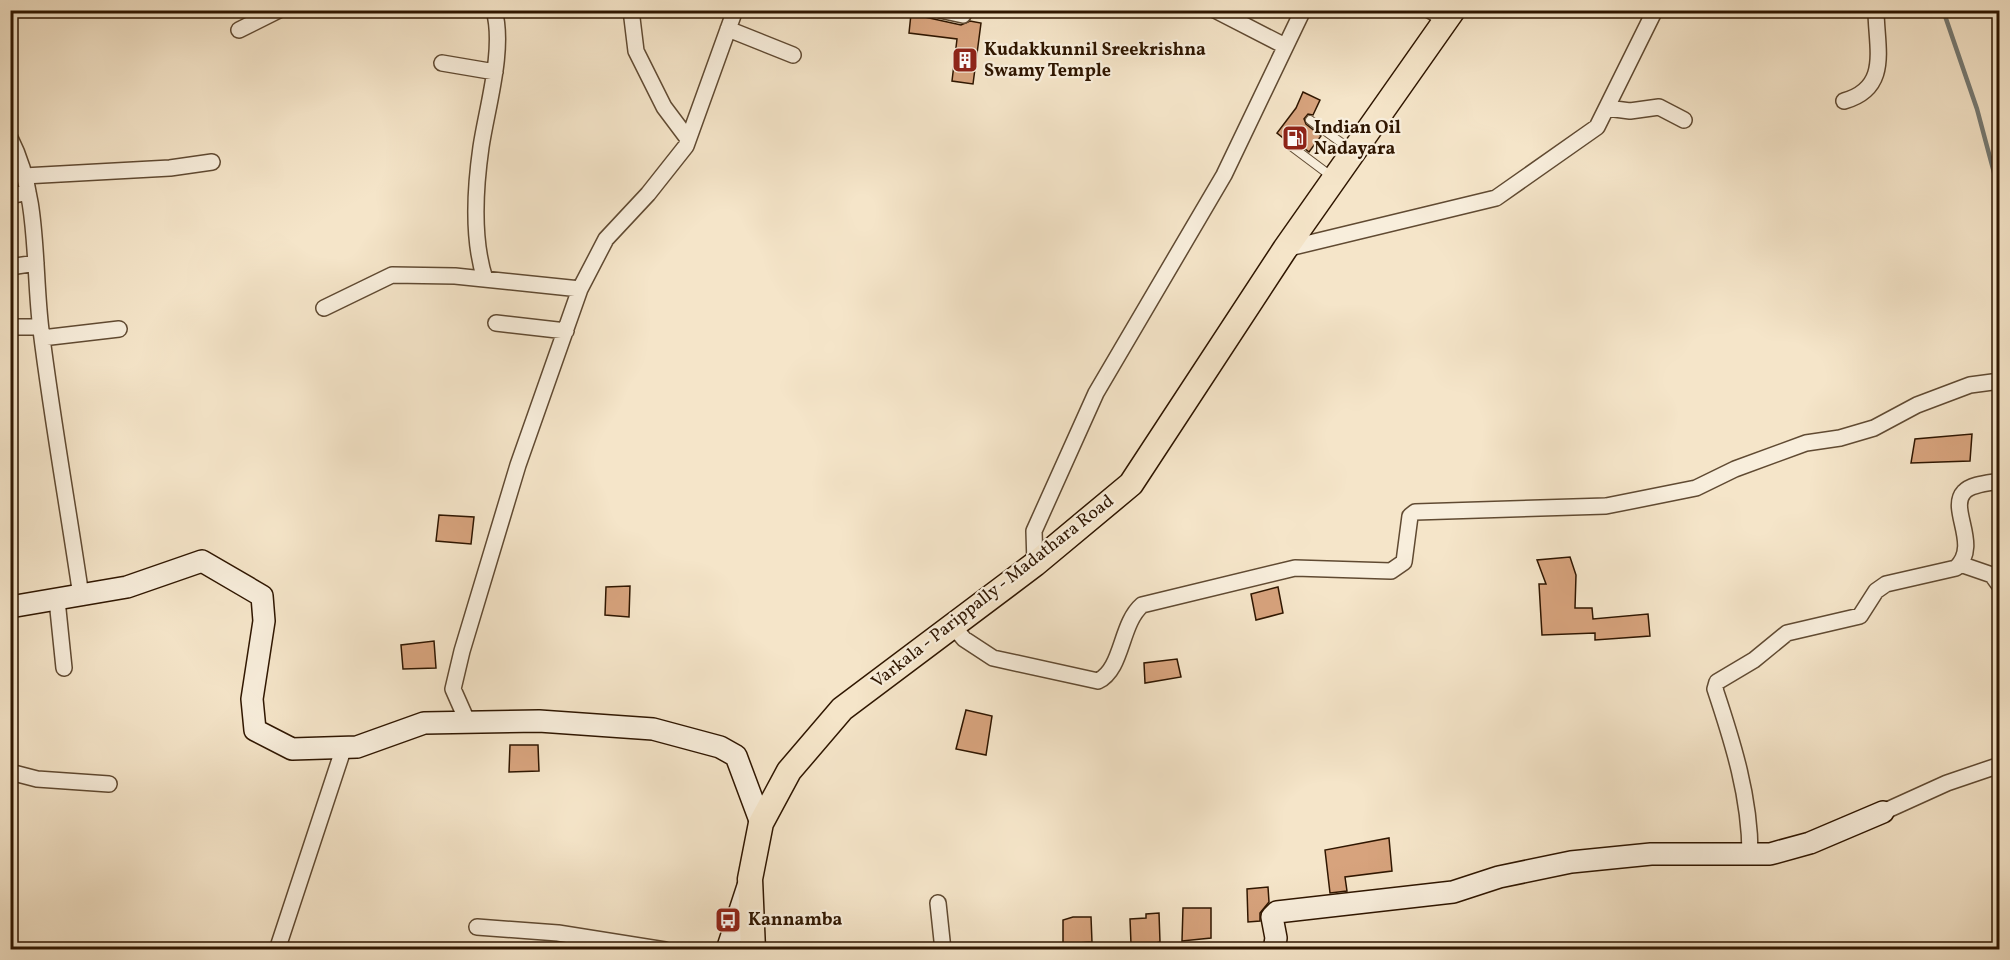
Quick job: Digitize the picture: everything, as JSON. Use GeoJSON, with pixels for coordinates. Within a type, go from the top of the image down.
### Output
{"type":"FeatureCollection","features":[{"type":"Feature","properties":{"kind":"main road","name":"Varkala - Parippally - Madathara Road"},"geometry":{"type":"LineString","coordinates":[[753,950],[750,879],[761,823],[789,771],[842,709],[1035,564],[1131,484],[1443,14]]}},
{"type":"Feature","properties":{"kind":"main road"},"geometry":{"type":"LineString","coordinates":[[10,607],[127,587],[202,561],[262,597],[264,621],[252,699],[255,730],[292,749],[357,747],[424,723],[596,724],[653,729],[720,747],[736,756],[761,823]]}},
{"type":"Feature","properties":{"kind":"main road"},"geometry":{"type":"LineString","coordinates":[[1274,950],[1276,938],[1272,917],[1277,912],[1453,892],[1499,877],[1571,862],[1651,854],[1770,854],[1810,843],[1883,812]]}},
{"type":"Feature","properties":{"kind":"main road"},"geometry":{"type":"LineString","coordinates":[[727,950],[750,879]]}},
{"type":"Feature","properties":{"kind":"street"},"geometry":{"type":"LineString","coordinates":[[239,30],[279,10]]}},
{"type":"Feature","properties":{"kind":"street"},"geometry":{"type":"LineString","coordinates":[[485,279],[477,255],[478,199],[481,148],[495,72],[498,26],[494,10]]}},
{"type":"Feature","properties":{"kind":"street"},"geometry":{"type":"LineString","coordinates":[[631,10],[636,51],[664,107],[688,140]]}},
{"type":"Feature","properties":{"kind":"street"},"geometry":{"type":"LineString","coordinates":[[468,723],[453,689],[462,651],[495,536],[539,399],[580,289],[606,239],[648,194],[688,140],[735,10]]}},
{"type":"Feature","properties":{"kind":"street"},"geometry":{"type":"LineString","coordinates":[[940,10],[963,15],[966,10]]}},
{"type":"Feature","properties":{"kind":"street"},"geometry":{"type":"LineString","coordinates":[[1215,10],[1286,46]]}},
{"type":"Feature","properties":{"kind":"street"},"geometry":{"type":"LineString","coordinates":[[1035,564],[1034,531],[1096,393],[1224,175],[1303,10]]}},
{"type":"Feature","properties":{"kind":"street"},"geometry":{"type":"LineString","coordinates":[[1285,249],[1496,198],[1597,127],[1655,10]]}},
{"type":"Feature","properties":{"kind":"street"},"geometry":{"type":"LineString","coordinates":[[1844,101],[1856,98],[1873,81],[1880,54],[1876,44],[1876,10]]}},
{"type":"Feature","properties":{"kind":"street"},"geometry":{"type":"LineString","coordinates":[[729,29],[793,55]]}},
{"type":"Feature","properties":{"kind":"street"},"geometry":{"type":"LineString","coordinates":[[442,63],[495,72]]}},
{"type":"Feature","properties":{"kind":"street"},"geometry":{"type":"LineString","coordinates":[[1607,108],[1630,111],[1659,107],[1684,120]]}},
{"type":"Feature","properties":{"kind":"street"},"geometry":{"type":"LineString","coordinates":[[10,138],[28,192],[35,238],[41,332],[81,596]]}},
{"type":"Feature","properties":{"kind":"street"},"geometry":{"type":"LineString","coordinates":[[24,176],[170,168],[212,162]]}},
{"type":"Feature","properties":{"kind":"street"},"geometry":{"type":"LineString","coordinates":[[10,196],[28,192]]}},
{"type":"Feature","properties":{"kind":"street"},"geometry":{"type":"LineString","coordinates":[[10,267],[36,263]]}},
{"type":"Feature","properties":{"kind":"street"},"geometry":{"type":"LineString","coordinates":[[324,308],[392,275],[485,279],[580,289]]}},
{"type":"Feature","properties":{"kind":"street"},"geometry":{"type":"LineString","coordinates":[[496,324],[566,331]]}},
{"type":"Feature","properties":{"kind":"street"},"geometry":{"type":"LineString","coordinates":[[10,327],[41,332],[120,329]]}},
{"type":"Feature","properties":{"kind":"street"},"geometry":{"type":"LineString","coordinates":[[953,626],[964,639],[993,658],[1098,681],[1109,673],[1132,613],[1142,605],[1295,568],[1391,571],[1404,562],[1410,516],[1416,512],[1606,506],[1696,488],[1735,469],[1806,443],[1840,438],[1874,428],[1917,405],[1970,385],[2000,381]]}},
{"type":"Feature","properties":{"kind":"street"},"geometry":{"type":"LineString","coordinates":[[1960,564],[1966,546],[1960,502],[1962,494],[1971,488],[2000,481]]}},
{"type":"Feature","properties":{"kind":"street"},"geometry":{"type":"LineString","coordinates":[[1750,854],[1750,830],[1743,787],[1734,746],[1715,689],[1717,682],[1754,660],[1787,633],[1860,616],[1876,591],[1886,584],[1906,577],[1941,573],[1960,564],[1992,575],[2000,586]]}},
{"type":"Feature","properties":{"kind":"street"},"geometry":{"type":"LineString","coordinates":[[57,600],[64,668]]}},
{"type":"Feature","properties":{"kind":"street"},"geometry":{"type":"LineString","coordinates":[[277,950],[344,747]]}},
{"type":"Feature","properties":{"kind":"street"},"geometry":{"type":"LineString","coordinates":[[1883,812],[1947,783],[2000,765]]}},
{"type":"Feature","properties":{"kind":"street"},"geometry":{"type":"LineString","coordinates":[[10,772],[37,779],[109,784]]}},
{"type":"Feature","properties":{"kind":"street"},"geometry":{"type":"LineString","coordinates":[[938,903],[944,950]]}},
{"type":"Feature","properties":{"kind":"street"},"geometry":{"type":"LineString","coordinates":[[477,927],[558,933],[665,950]]}},
{"type":"Feature","properties":{"kind":"lane"},"geometry":{"type":"LineString","coordinates":[[1310,120],[1353,152]]}},
{"type":"Feature","properties":{"kind":"lane"},"geometry":{"type":"LineString","coordinates":[[1291,146],[1334,179]]}},
{"type":"Feature","properties":{"kind":"building","name":"Kudakkunnil Sreekrishna Swamy Temple"},"geometry":{"type":"Polygon","coordinates":[[[911,14],[961,25],[970,21],[981,23],[973,84],[952,81],[957,39],[909,33],[911,14]]]}},
{"type":"Feature","properties":{"kind":"building"},"geometry":{"type":"Polygon","coordinates":[[[1303,92],[1320,100],[1313,115],[1308,114],[1304,119],[1306,124],[1321,136],[1309,152],[1295,141],[1287,141],[1277,133],[1296,108],[1303,92]]]}},
{"type":"Feature","properties":{"kind":"building"},"geometry":{"type":"Polygon","coordinates":[[[1972,434],[1970,461],[1911,463],[1915,439],[1972,434]]]}},
{"type":"Feature","properties":{"kind":"building"},"geometry":{"type":"Polygon","coordinates":[[[439,515],[474,517],[471,544],[436,541],[439,515]]]}},
{"type":"Feature","properties":{"kind":"building"},"geometry":{"type":"Polygon","coordinates":[[[1570,557],[1576,575],[1575,608],[1592,608],[1593,619],[1648,614],[1650,636],[1595,640],[1595,633],[1542,635],[1539,584],[1546,584],[1537,560],[1570,557]]]}},
{"type":"Feature","properties":{"kind":"building"},"geometry":{"type":"Polygon","coordinates":[[[630,586],[629,617],[605,615],[606,587],[630,586]]]}},
{"type":"Feature","properties":{"kind":"building"},"geometry":{"type":"Polygon","coordinates":[[[1278,587],[1283,613],[1256,620],[1251,594],[1278,587]]]}},
{"type":"Feature","properties":{"kind":"building"},"geometry":{"type":"Polygon","coordinates":[[[434,641],[436,668],[403,669],[401,645],[434,641]]]}},
{"type":"Feature","properties":{"kind":"building"},"geometry":{"type":"Polygon","coordinates":[[[1177,659],[1181,677],[1145,683],[1144,663],[1177,659]]]}},
{"type":"Feature","properties":{"kind":"building"},"geometry":{"type":"Polygon","coordinates":[[[966,710],[992,716],[986,755],[956,749],[966,710]]]}},
{"type":"Feature","properties":{"kind":"building"},"geometry":{"type":"Polygon","coordinates":[[[510,745],[538,745],[539,771],[509,772],[510,745]]]}},
{"type":"Feature","properties":{"kind":"building"},"geometry":{"type":"Polygon","coordinates":[[[1389,838],[1392,871],[1345,877],[1347,891],[1330,893],[1325,850],[1389,838]]]}},
{"type":"Feature","properties":{"kind":"building"},"geometry":{"type":"Polygon","coordinates":[[[1268,887],[1269,902],[1260,913],[1260,921],[1248,922],[1247,889],[1268,887]]]}},
{"type":"Feature","properties":{"kind":"building"},"geometry":{"type":"Polygon","coordinates":[[[1183,908],[1211,908],[1211,938],[1182,941],[1183,908]]]}},
{"type":"Feature","properties":{"kind":"building"},"geometry":{"type":"Polygon","coordinates":[[[1159,913],[1160,942],[1135,948],[1131,944],[1130,919],[1146,918],[1146,914],[1159,913]]]}},
{"type":"Feature","properties":{"kind":"building"},"geometry":{"type":"Polygon","coordinates":[[[1073,917],[1091,917],[1092,942],[1063,944],[1063,920],[1073,917]]]}},
{"type":"Feature","properties":{"kind":"waterway"},"geometry":{"type":"LineString","coordinates":[[1943,10],[1977,109],[2000,195]]}},
{"type":"Feature","properties":{"kind":"place","name":"Kudakkunnil Sreekrishna Swamy Temple"},"geometry":{"type":"Point","coordinates":[965,60]}},
{"type":"Feature","properties":{"kind":"place","name":"Indian Oil Nadayara"},"geometry":{"type":"Point","coordinates":[1295,138]}},
{"type":"Feature","properties":{"kind":"place","name":"Kannamba"},"geometry":{"type":"Point","coordinates":[728,920]}}]}
